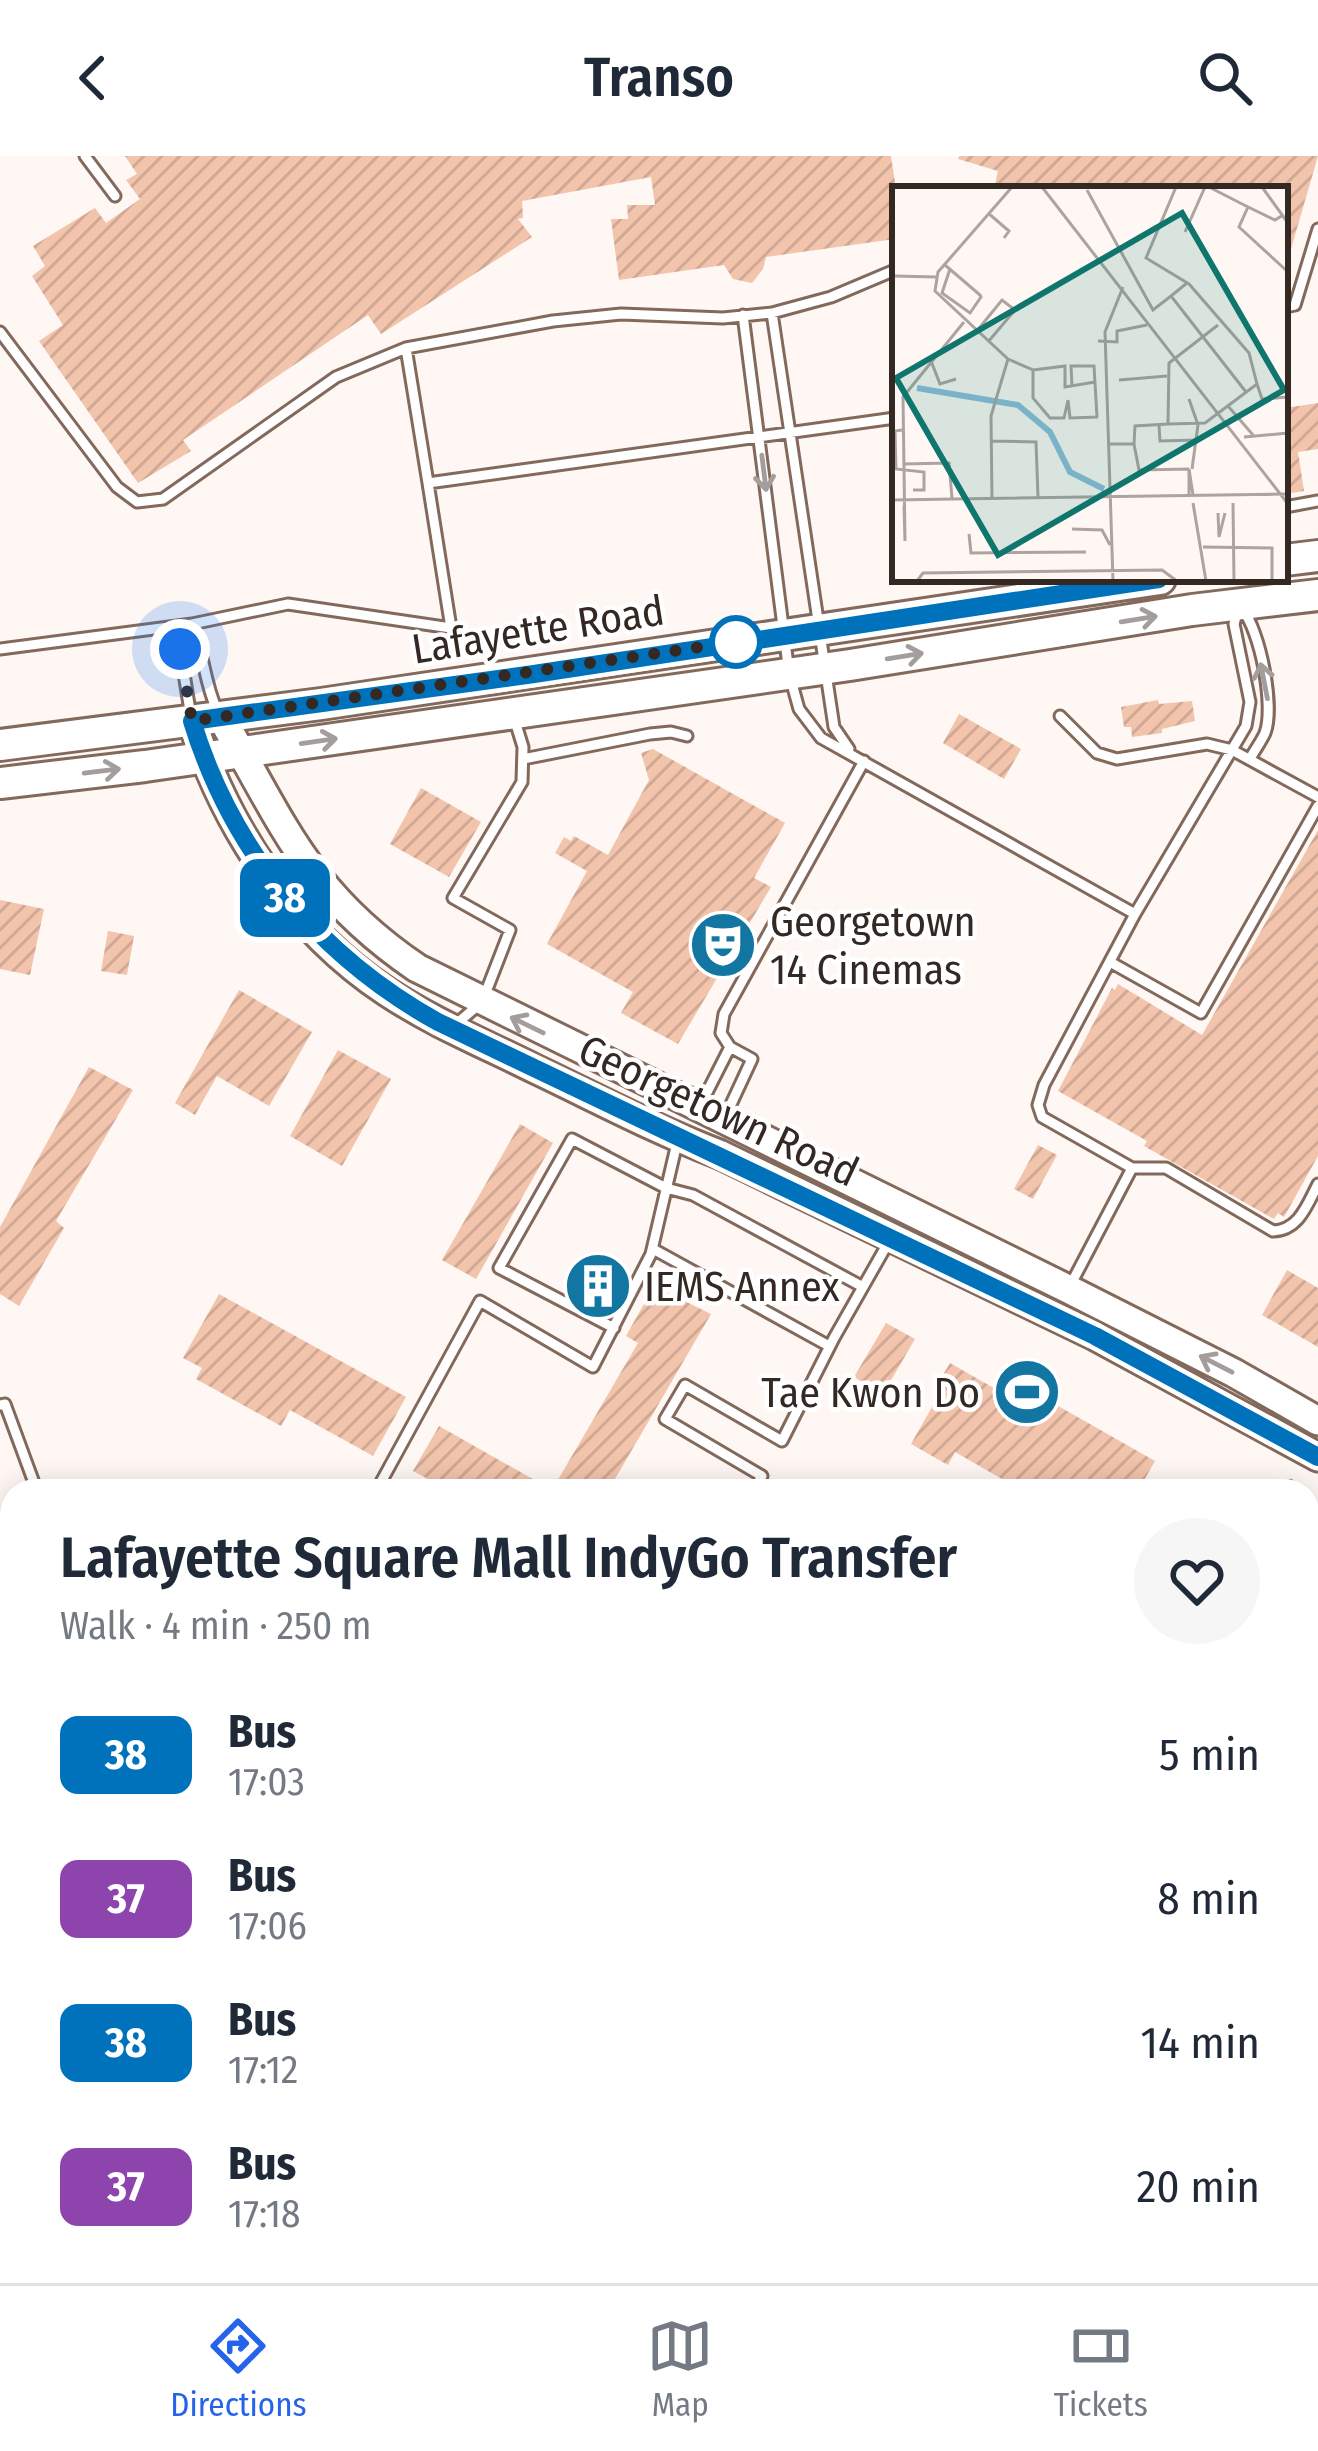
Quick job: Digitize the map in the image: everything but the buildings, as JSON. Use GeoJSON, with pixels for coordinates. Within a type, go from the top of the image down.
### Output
{"type":"FeatureCollection","features":[{"type":"Feature","properties":{"kind":"main road"},"geometry":{"type":"LineString","coordinates":[[1288,560],[1318,556]]}},
{"type":"Feature","properties":{"kind":"main road","name":"Lafayette Road"},"geometry":{"type":"LineString","coordinates":[[0,746],[1140,582]]}},
{"type":"Feature","properties":{"kind":"main road","name":"Lafayette Road"},"geometry":{"type":"LineString","coordinates":[[0,783],[826,668],[1238,599],[1318,595]]}},
{"type":"Feature","properties":{"kind":"main road","name":"Georgetown Road"},"geometry":{"type":"LineString","coordinates":[[206,719],[241,752],[281,829],[317,880],[343,909],[417,968],[1069,1289],[1234,1372],[1318,1421]]}},
{"type":"Feature","properties":{"kind":"main road","name":"Georgetown Road"},"geometry":{"type":"LineString","coordinates":[[206,719],[203,757],[248,845],[313,929],[383,990],[450,1031],[1054,1316],[1318,1456]]}},
{"type":"Feature","properties":{"kind":"lane"},"geometry":{"type":"LineString","coordinates":[[86,156],[115,196]]}},
{"type":"Feature","properties":{"kind":"lane"},"geometry":{"type":"LineString","coordinates":[[1288,306],[1295,305],[1318,229]]}},
{"type":"Feature","properties":{"kind":"lane"},"geometry":{"type":"LineString","coordinates":[[0,332],[117,487],[137,502],[163,499],[336,377],[406,348],[553,321],[621,314],[772,313],[831,297],[892,271]]}},
{"type":"Feature","properties":{"kind":"lane"},"geometry":{"type":"LineString","coordinates":[[772,313],[833,727],[852,754]]}},
{"type":"Feature","properties":{"kind":"lane"},"geometry":{"type":"LineString","coordinates":[[743,315],[789,673],[799,709],[821,738],[1135,914]]}},
{"type":"Feature","properties":{"kind":"lane"},"geometry":{"type":"LineString","coordinates":[[0,649],[191,624],[288,604],[451,628],[406,348]]}},
{"type":"Feature","properties":{"kind":"lane"},"geometry":{"type":"LineString","coordinates":[[428,483],[892,418]]}},
{"type":"Feature","properties":{"kind":"lane"},"geometry":{"type":"LineString","coordinates":[[1288,506],[1318,501]]}},
{"type":"Feature","properties":{"kind":"lane"},"geometry":{"type":"LineString","coordinates":[[1238,599],[1234,625],[1250,702],[1246,726],[1135,914],[1044,1085],[1038,1106],[1042,1117],[1132,1168],[1166,1168],[1273,1231],[1284,1231],[1297,1222],[1318,1184]]}},
{"type":"Feature","properties":{"kind":"lane"},"geometry":{"type":"LineString","coordinates":[[1238,599],[1253,622],[1269,707],[1265,732],[1250,759]]}},
{"type":"Feature","properties":{"kind":"lane"},"geometry":{"type":"LineString","coordinates":[[191,624],[202,648],[206,719]]}},
{"type":"Feature","properties":{"kind":"lane"},"geometry":{"type":"LineString","coordinates":[[191,624],[180,649],[206,719]]}},
{"type":"Feature","properties":{"kind":"lane"},"geometry":{"type":"LineString","coordinates":[[450,1031],[482,1002],[510,930],[453,898],[522,782],[524,747],[513,712]]}},
{"type":"Feature","properties":{"kind":"lane"},"geometry":{"type":"LineString","coordinates":[[1060,716],[1096,753],[1117,758],[1207,744],[1250,759],[1318,801],[1201,1013],[1110,962]]}},
{"type":"Feature","properties":{"kind":"lane"},"geometry":{"type":"LineString","coordinates":[[523,759],[650,734],[687,736]]}},
{"type":"Feature","properties":{"kind":"lane"},"geometry":{"type":"LineString","coordinates":[[711,1115],[752,1060],[730,1047],[721,1033],[724,1014],[864,761]]}},
{"type":"Feature","properties":{"kind":"lane"},"geometry":{"type":"LineString","coordinates":[[711,1115],[730,1047]]}},
{"type":"Feature","properties":{"kind":"lane"},"geometry":{"type":"LineString","coordinates":[[614,1328],[499,1268],[572,1138],[666,1188],[693,1195],[863,1287]]}},
{"type":"Feature","properties":{"kind":"lane"},"geometry":{"type":"LineString","coordinates":[[383,1479],[480,1301],[593,1367],[652,1250],[678,1138]]}},
{"type":"Feature","properties":{"kind":"lane"},"geometry":{"type":"LineString","coordinates":[[1054,1316],[1132,1168]]}},
{"type":"Feature","properties":{"kind":"lane"},"geometry":{"type":"LineString","coordinates":[[760,1479],[665,1419],[685,1384],[782,1441],[891,1238]]}},
{"type":"Feature","properties":{"kind":"lane"},"geometry":{"type":"LineString","coordinates":[[652,1250],[830,1346]]}},
{"type":"Feature","properties":{"kind":"lane"},"geometry":{"type":"LineString","coordinates":[[0,1406],[5,1404],[33,1479]]}},
{"type":"Feature","properties":{"kind":"bus line","name":"38"},"geometry":{"type":"LineString","coordinates":[[1139,582],[192,721],[203,757],[265,871],[322,939],[383,990],[438,1022],[672,1136],[719,1154],[1095,1336],[1318,1457]]}},
{"type":"Feature","properties":{"kind":"place","name":"Georgetown 14 Cinemas"},"geometry":{"type":"Point","coordinates":[723,945]}},
{"type":"Feature","properties":{"kind":"place","name":"IEMS Annex"},"geometry":{"type":"Point","coordinates":[598,1286]}},
{"type":"Feature","properties":{"kind":"place","name":"Tae Kwon Do"},"geometry":{"type":"Point","coordinates":[1027,1392]}},
{"type":"Feature","properties":{"kind":"route"},"geometry":{"type":"LineString","coordinates":[[180,649],[192,721],[742,641],[736,642]]}}]}
